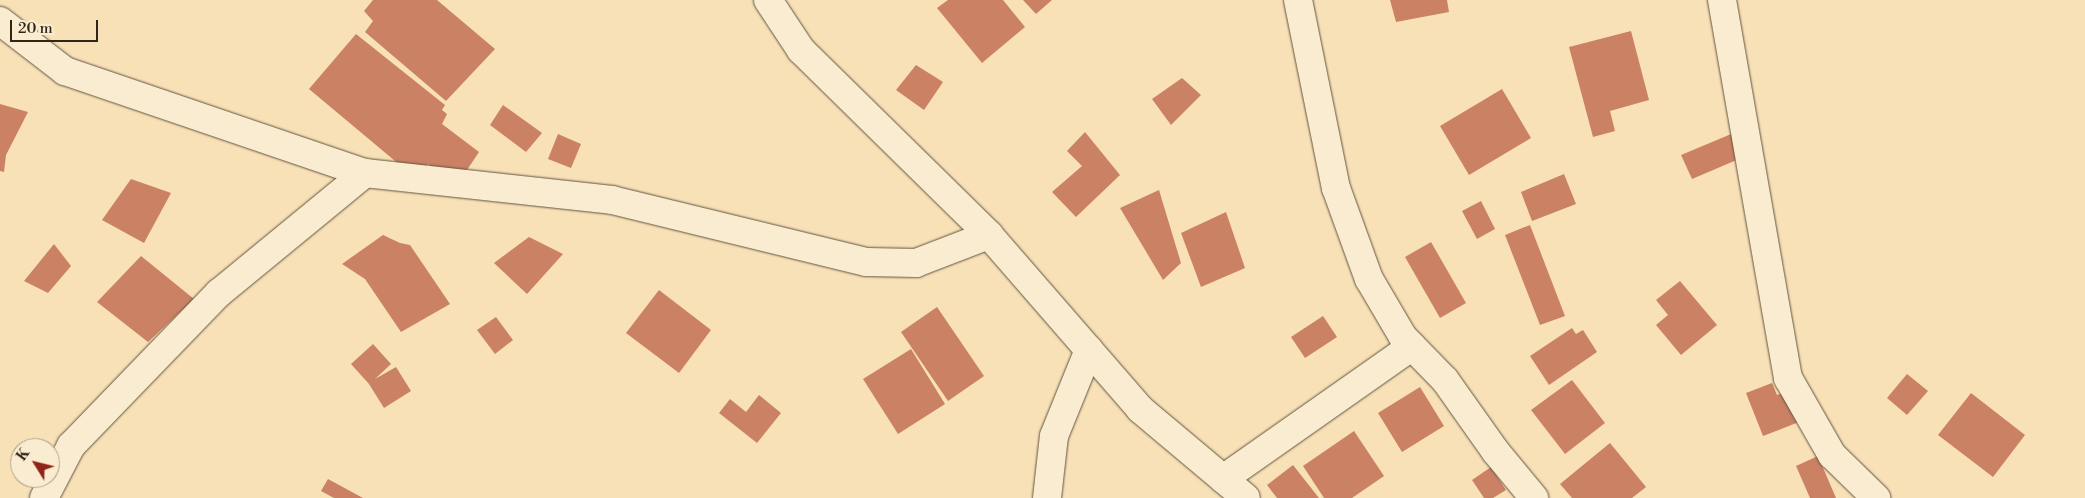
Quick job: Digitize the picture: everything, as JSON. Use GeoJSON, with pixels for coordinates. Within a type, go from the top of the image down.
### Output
{"type":"FeatureCollection","features":[{"type":"Feature","properties":{"kind":"street"},"geometry":{"type":"LineString","coordinates":[[768,0],[801,50],[989,235],[1140,409],[1246,498]]}},
{"type":"Feature","properties":{"kind":"street"},"geometry":{"type":"LineString","coordinates":[[1298,0],[1336,188],[1369,279],[1403,337],[1445,380],[1496,452],[1534,498]]}},
{"type":"Feature","properties":{"kind":"street"},"geometry":{"type":"LineString","coordinates":[[1722,0],[1788,378],[1832,455],[1876,498]]}},
{"type":"Feature","properties":{"kind":"street"},"geometry":{"type":"LineString","coordinates":[[0,21],[65,71],[364,172],[612,200],[868,262],[916,263],[989,235]]}},
{"type":"Feature","properties":{"kind":"street"},"geometry":{"type":"LineString","coordinates":[[44,498],[70,446],[219,294],[364,172]]}},
{"type":"Feature","properties":{"kind":"street"},"geometry":{"type":"LineString","coordinates":[[1223,479],[1412,346]]}},
{"type":"Feature","properties":{"kind":"street"},"geometry":{"type":"LineString","coordinates":[[1047,498],[1054,436],[1089,350]]}},
{"type":"Feature","properties":{"kind":"building"},"geometry":{"type":"Polygon","coordinates":[[[373,0],[437,0],[495,49],[446,101],[365,32],[373,21],[364,11],[373,0]]]}},
{"type":"Feature","properties":{"kind":"building"},"geometry":{"type":"Polygon","coordinates":[[[948,0],[1003,0],[1025,27],[982,63],[937,8],[948,0]]]}},
{"type":"Feature","properties":{"kind":"building"},"geometry":{"type":"Polygon","coordinates":[[[1023,0],[1052,0],[1036,14],[1023,0]]]}},
{"type":"Feature","properties":{"kind":"building"},"geometry":{"type":"Polygon","coordinates":[[[1390,0],[1447,0],[1449,12],[1396,22],[1390,0]]]}},
{"type":"Feature","properties":{"kind":"building"},"geometry":{"type":"Polygon","coordinates":[[[1631,31],[1649,100],[1610,111],[1615,131],[1593,137],[1569,47],[1631,31]]]}},
{"type":"Feature","properties":{"kind":"building"},"geometry":{"type":"Polygon","coordinates":[[[356,34],[445,105],[442,110],[447,114],[442,124],[479,152],[465,173],[448,178],[428,164],[413,176],[309,89],[356,34]]]}},
{"type":"Feature","properties":{"kind":"building"},"geometry":{"type":"Polygon","coordinates":[[[916,65],[943,82],[924,110],[896,90],[916,65]]]}},
{"type":"Feature","properties":{"kind":"building"},"geometry":{"type":"Polygon","coordinates":[[[1182,78],[1201,95],[1171,125],[1152,99],[1182,78]]]}},
{"type":"Feature","properties":{"kind":"building"},"geometry":{"type":"Polygon","coordinates":[[[1502,89],[1531,138],[1469,175],[1440,126],[1502,89]]]}},
{"type":"Feature","properties":{"kind":"building"},"geometry":{"type":"Polygon","coordinates":[[[0,104],[28,112],[6,155],[4,172],[0,171],[0,104]]]}},
{"type":"Feature","properties":{"kind":"building"},"geometry":{"type":"Polygon","coordinates":[[[503,105],[542,133],[526,152],[490,125],[503,105]]]}},
{"type":"Feature","properties":{"kind":"building"},"geometry":{"type":"Polygon","coordinates":[[[1085,132],[1120,175],[1076,217],[1052,192],[1082,166],[1067,151],[1085,132]]]}},
{"type":"Feature","properties":{"kind":"building"},"geometry":{"type":"Polygon","coordinates":[[[1736,132],[1746,156],[1692,179],[1681,155],[1736,132]]]}},
{"type":"Feature","properties":{"kind":"building"},"geometry":{"type":"Polygon","coordinates":[[[558,134],[581,144],[571,168],[548,159],[558,134]]]}},
{"type":"Feature","properties":{"kind":"building"},"geometry":{"type":"Polygon","coordinates":[[[1564,174],[1576,204],[1532,221],[1521,192],[1564,174]]]}},
{"type":"Feature","properties":{"kind":"building"},"geometry":{"type":"Polygon","coordinates":[[[131,179],[171,193],[144,243],[102,220],[131,179]]]}},
{"type":"Feature","properties":{"kind":"building"},"geometry":{"type":"Polygon","coordinates":[[[1159,190],[1181,263],[1163,280],[1120,208],[1159,190]]]}},
{"type":"Feature","properties":{"kind":"building"},"geometry":{"type":"Polygon","coordinates":[[[1481,201],[1495,229],[1477,239],[1462,211],[1481,201]]]}},
{"type":"Feature","properties":{"kind":"building"},"geometry":{"type":"Polygon","coordinates":[[[1226,212],[1245,268],[1201,287],[1181,233],[1226,212]]]}},
{"type":"Feature","properties":{"kind":"building"},"geometry":{"type":"Polygon","coordinates":[[[1530,225],[1565,316],[1540,325],[1505,235],[1530,225]]]}},
{"type":"Feature","properties":{"kind":"building"},"geometry":{"type":"Polygon","coordinates":[[[383,235],[400,243],[410,245],[450,304],[401,332],[365,279],[342,264],[383,235]]]}},
{"type":"Feature","properties":{"kind":"building"},"geometry":{"type":"Polygon","coordinates":[[[529,237],[563,254],[527,294],[494,263],[529,237]]]}},
{"type":"Feature","properties":{"kind":"building"},"geometry":{"type":"Polygon","coordinates":[[[1431,242],[1466,303],[1440,318],[1405,257],[1431,242]]]}},
{"type":"Feature","properties":{"kind":"building"},"geometry":{"type":"Polygon","coordinates":[[[54,244],[71,266],[48,293],[24,281],[54,244]]]}},
{"type":"Feature","properties":{"kind":"building"},"geometry":{"type":"Polygon","coordinates":[[[141,256],[194,299],[148,342],[97,302],[141,256]]]}},
{"type":"Feature","properties":{"kind":"building"},"geometry":{"type":"Polygon","coordinates":[[[1680,281],[1717,325],[1681,355],[1656,325],[1668,315],[1656,300],[1680,281]]]}},
{"type":"Feature","properties":{"kind":"building"},"geometry":{"type":"Polygon","coordinates":[[[659,290],[711,330],[679,373],[626,333],[659,290]]]}},
{"type":"Feature","properties":{"kind":"building"},"geometry":{"type":"Polygon","coordinates":[[[937,307],[984,376],[948,401],[901,332],[937,307]]]}},
{"type":"Feature","properties":{"kind":"building"},"geometry":{"type":"Polygon","coordinates":[[[1323,316],[1337,337],[1305,358],[1291,337],[1323,316]]]}},
{"type":"Feature","properties":{"kind":"building"},"geometry":{"type":"Polygon","coordinates":[[[496,317],[513,340],[495,354],[477,330],[496,317]]]}},
{"type":"Feature","properties":{"kind":"building"},"geometry":{"type":"Polygon","coordinates":[[[1572,328],[1576,334],[1583,330],[1597,352],[1549,385],[1530,356],[1572,328]]]}},
{"type":"Feature","properties":{"kind":"building"},"geometry":{"type":"Polygon","coordinates":[[[373,344],[391,364],[375,379],[396,367],[411,391],[384,408],[369,384],[351,364],[373,344]]]}},
{"type":"Feature","properties":{"kind":"building"},"geometry":{"type":"Polygon","coordinates":[[[911,349],[945,404],[898,434],[863,379],[911,349]]]}},
{"type":"Feature","properties":{"kind":"building"},"geometry":{"type":"Polygon","coordinates":[[[1907,374],[1928,391],[1907,415],[1887,398],[1907,374]]]}},
{"type":"Feature","properties":{"kind":"building"},"geometry":{"type":"Polygon","coordinates":[[[1572,380],[1605,423],[1565,454],[1531,410],[1572,380]]]}},
{"type":"Feature","properties":{"kind":"building"},"geometry":{"type":"Polygon","coordinates":[[[1772,383],[1777,395],[1787,392],[1799,422],[1763,436],[1746,393],[1772,383]]]}},
{"type":"Feature","properties":{"kind":"building"},"geometry":{"type":"Polygon","coordinates":[[[1420,387],[1444,426],[1402,452],[1378,413],[1420,387]]]}},
{"type":"Feature","properties":{"kind":"building"},"geometry":{"type":"Polygon","coordinates":[[[1971,393],[2025,435],[1993,477],[1938,435],[1971,393]]]}},
{"type":"Feature","properties":{"kind":"building"},"geometry":{"type":"Polygon","coordinates":[[[759,395],[781,413],[757,443],[719,413],[730,399],[746,412],[759,395]]]}},
{"type":"Feature","properties":{"kind":"building"},"geometry":{"type":"Polygon","coordinates":[[[1354,431],[1384,476],[1352,498],[1324,498],[1303,466],[1354,431]]]}},
{"type":"Feature","properties":{"kind":"building"},"geometry":{"type":"Polygon","coordinates":[[[1610,443],[1646,487],[1632,498],[1572,498],[1560,484],[1610,443]]]}},
{"type":"Feature","properties":{"kind":"building"},"geometry":{"type":"Polygon","coordinates":[[[1818,456],[1836,498],[1810,498],[1796,466],[1818,456]]]}},
{"type":"Feature","properties":{"kind":"building"},"geometry":{"type":"Polygon","coordinates":[[[1293,465],[1319,498],[1277,498],[1267,485],[1293,465]]]}},
{"type":"Feature","properties":{"kind":"building"},"geometry":{"type":"Polygon","coordinates":[[[1491,467],[1506,490],[1493,498],[1484,498],[1472,480],[1491,467]]]}},
{"type":"Feature","properties":{"kind":"building"},"geometry":{"type":"Polygon","coordinates":[[[328,479],[363,498],[334,498],[321,491],[328,479]]]}}]}
